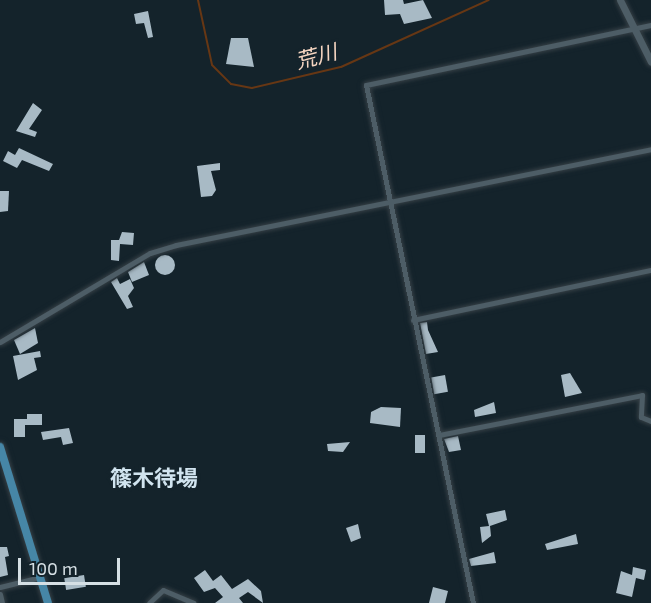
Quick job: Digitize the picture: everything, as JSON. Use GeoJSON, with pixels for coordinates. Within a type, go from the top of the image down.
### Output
{"type":"FeatureCollection","features":[{"type":"Feature","properties":{"kind":"main road"},"geometry":{"type":"LineString","coordinates":[[0,447],[42,577],[48,603]]}},
{"type":"Feature","properties":{"kind":"street"},"geometry":{"type":"LineString","coordinates":[[620,0],[632,29],[651,62]]}},
{"type":"Feature","properties":{"kind":"street"},"geometry":{"type":"LineString","coordinates":[[473,603],[366,85],[651,26]]}},
{"type":"Feature","properties":{"kind":"street"},"geometry":{"type":"LineString","coordinates":[[0,342],[150,253],[651,149]]}},
{"type":"Feature","properties":{"kind":"street"},"geometry":{"type":"LineString","coordinates":[[413,320],[651,270]]}},
{"type":"Feature","properties":{"kind":"street"},"geometry":{"type":"LineString","coordinates":[[439,435],[642,395],[641,417],[651,421]]}},
{"type":"Feature","properties":{"kind":"street"},"geometry":{"type":"LineString","coordinates":[[0,587],[42,577]]}},
{"type":"Feature","properties":{"kind":"street"},"geometry":{"type":"LineString","coordinates":[[149,603],[163,590],[193,603]]}},
{"type":"Feature","properties":{"kind":"street"},"geometry":{"type":"LineString","coordinates":[[0,594],[2,603]]}},
{"type":"Feature","properties":{"kind":"building"},"geometry":{"type":"Polygon","coordinates":[[[384,0],[403,0],[404,4],[423,0],[432,18],[404,24],[400,14],[385,15],[384,0]]]}},
{"type":"Feature","properties":{"kind":"building"},"geometry":{"type":"Polygon","coordinates":[[[148,11],[153,37],[148,38],[144,23],[136,24],[134,14],[148,11]]]}},
{"type":"Feature","properties":{"kind":"building"},"geometry":{"type":"Polygon","coordinates":[[[231,38],[248,38],[254,67],[226,64],[231,38]]]}},
{"type":"Feature","properties":{"kind":"building"},"geometry":{"type":"Polygon","coordinates":[[[33,103],[42,110],[29,129],[37,132],[35,137],[16,131],[33,103]]]}},
{"type":"Feature","properties":{"kind":"building"},"geometry":{"type":"Polygon","coordinates":[[[19,148],[53,164],[49,171],[22,160],[17,168],[3,161],[8,151],[15,155],[19,148]]]}},
{"type":"Feature","properties":{"kind":"building"},"geometry":{"type":"Polygon","coordinates":[[[220,163],[220,170],[211,171],[216,190],[212,196],[201,197],[197,166],[220,163]]]}},
{"type":"Feature","properties":{"kind":"building"},"geometry":{"type":"Polygon","coordinates":[[[0,191],[9,191],[8,211],[0,212],[0,191]]]}},
{"type":"Feature","properties":{"kind":"building"},"geometry":{"type":"Polygon","coordinates":[[[122,232],[134,233],[133,245],[120,244],[119,261],[111,260],[111,240],[119,240],[122,232]]]}},
{"type":"Feature","properties":{"kind":"building"},"geometry":{"type":"Polygon","coordinates":[[[165,255],[172,258],[175,265],[172,272],[165,275],[158,272],[155,265],[158,258],[165,255]]]}},
{"type":"Feature","properties":{"kind":"building"},"geometry":{"type":"Polygon","coordinates":[[[144,262],[149,275],[132,282],[128,272],[144,262]]]}},
{"type":"Feature","properties":{"kind":"building"},"geometry":{"type":"Polygon","coordinates":[[[117,278],[120,284],[130,279],[134,288],[128,296],[133,307],[127,309],[111,282],[117,278]]]}},
{"type":"Feature","properties":{"kind":"building"},"geometry":{"type":"Polygon","coordinates":[[[427,322],[428,330],[438,352],[426,354],[420,323],[427,322]]]}},
{"type":"Feature","properties":{"kind":"building"},"geometry":{"type":"Polygon","coordinates":[[[35,328],[38,343],[20,354],[14,340],[35,328]]]}},
{"type":"Feature","properties":{"kind":"building"},"geometry":{"type":"Polygon","coordinates":[[[40,351],[41,357],[34,358],[37,370],[18,380],[13,356],[40,351]]]}},
{"type":"Feature","properties":{"kind":"building"},"geometry":{"type":"Polygon","coordinates":[[[570,373],[582,393],[565,397],[561,375],[570,373]]]}},
{"type":"Feature","properties":{"kind":"building"},"geometry":{"type":"Polygon","coordinates":[[[445,375],[448,392],[434,394],[431,377],[445,375]]]}},
{"type":"Feature","properties":{"kind":"building"},"geometry":{"type":"Polygon","coordinates":[[[494,402],[496,413],[475,417],[474,410],[494,402]]]}},
{"type":"Feature","properties":{"kind":"building"},"geometry":{"type":"Polygon","coordinates":[[[381,407],[401,408],[400,427],[370,423],[371,412],[381,407]]]}},
{"type":"Feature","properties":{"kind":"building"},"geometry":{"type":"Polygon","coordinates":[[[27,414],[42,414],[42,425],[25,425],[25,437],[14,437],[14,419],[27,419],[27,414]]]}},
{"type":"Feature","properties":{"kind":"building"},"geometry":{"type":"Polygon","coordinates":[[[69,428],[73,443],[63,445],[61,437],[43,440],[41,432],[69,428]]]}},
{"type":"Feature","properties":{"kind":"building"},"geometry":{"type":"Polygon","coordinates":[[[415,435],[425,435],[425,453],[415,453],[415,435]]]}},
{"type":"Feature","properties":{"kind":"building"},"geometry":{"type":"Polygon","coordinates":[[[458,436],[461,450],[449,452],[444,439],[458,436]]]}},
{"type":"Feature","properties":{"kind":"building"},"geometry":{"type":"Polygon","coordinates":[[[350,442],[343,452],[328,451],[327,444],[350,442]]]}},
{"type":"Feature","properties":{"kind":"building"},"geometry":{"type":"Polygon","coordinates":[[[505,510],[507,520],[490,526],[491,536],[482,543],[480,527],[489,526],[486,514],[505,510]]]}},
{"type":"Feature","properties":{"kind":"building"},"geometry":{"type":"Polygon","coordinates":[[[358,524],[361,538],[351,542],[346,528],[358,524]]]}},
{"type":"Feature","properties":{"kind":"building"},"geometry":{"type":"Polygon","coordinates":[[[576,534],[578,544],[547,550],[545,544],[576,534]]]}},
{"type":"Feature","properties":{"kind":"building"},"geometry":{"type":"Polygon","coordinates":[[[0,547],[7,547],[9,556],[5,557],[8,575],[0,577],[0,547]]]}},
{"type":"Feature","properties":{"kind":"building"},"geometry":{"type":"Polygon","coordinates":[[[494,552],[496,563],[471,566],[469,559],[494,552]]]}},
{"type":"Feature","properties":{"kind":"building"},"geometry":{"type":"Polygon","coordinates":[[[633,567],[646,570],[644,580],[636,578],[632,597],[616,593],[621,571],[632,575],[633,567]]]}},
{"type":"Feature","properties":{"kind":"building"},"geometry":{"type":"Polygon","coordinates":[[[205,570],[213,581],[221,575],[232,589],[248,579],[261,591],[263,603],[248,592],[239,598],[243,603],[215,603],[223,597],[215,588],[204,592],[194,578],[205,570]]]}},
{"type":"Feature","properties":{"kind":"building"},"geometry":{"type":"Polygon","coordinates":[[[84,575],[86,587],[66,590],[64,578],[84,575]]]}},
{"type":"Feature","properties":{"kind":"building"},"geometry":{"type":"Polygon","coordinates":[[[433,587],[448,591],[445,603],[429,603],[433,587]]]}},
{"type":"Feature","properties":{"kind":"waterway","name":"荒川"},"geometry":{"type":"LineString","coordinates":[[198,0],[212,65],[231,84],[252,88],[341,67],[489,0]]}},
{"type":"Feature","properties":{"kind":"district","name":"篠木待場"},"geometry":{"type":"Point","coordinates":[154,478]}}]}
